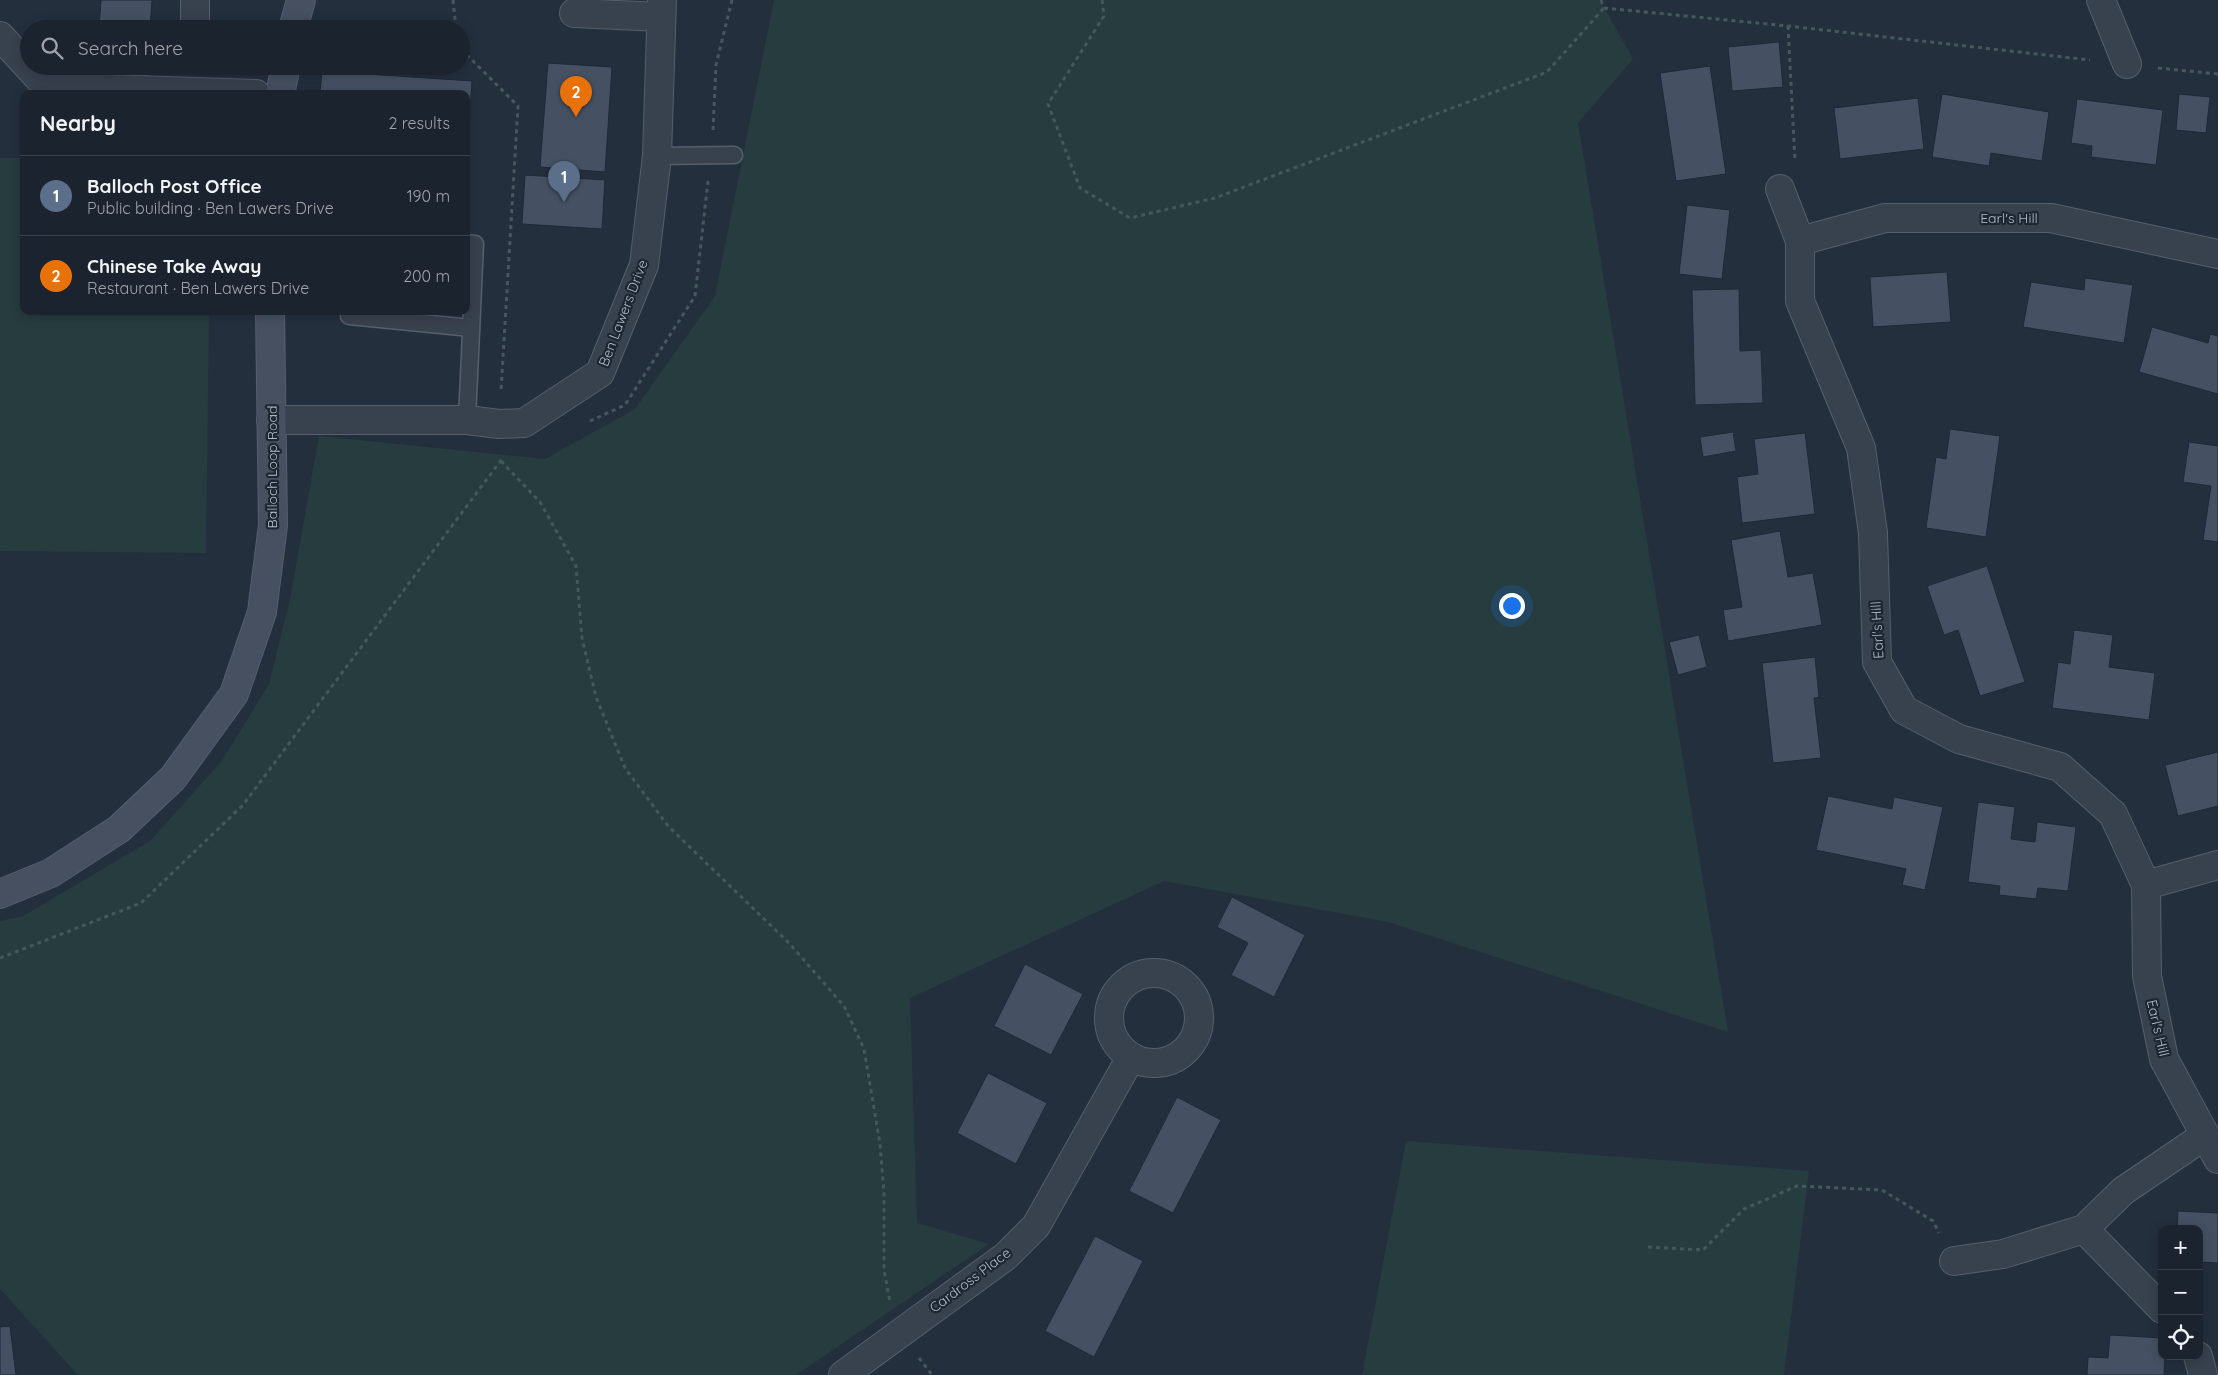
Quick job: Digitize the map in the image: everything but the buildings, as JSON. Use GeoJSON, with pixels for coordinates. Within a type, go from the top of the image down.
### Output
{"type":"FeatureCollection","features":[{"type":"Feature","properties":{"kind":"street"},"geometry":{"type":"LineString","coordinates":[[195,0],[195,20]]}},
{"type":"Feature","properties":{"kind":"street"},"geometry":{"type":"LineString","coordinates":[[295,20],[301,0]]}},
{"type":"Feature","properties":{"kind":"street"},"geometry":{"type":"LineString","coordinates":[[2101,0],[2127,64]]}},
{"type":"Feature","properties":{"kind":"street"},"geometry":{"type":"LineString","coordinates":[[574,13],[662,8]]}},
{"type":"Feature","properties":{"kind":"street","name":"Ben Lawers Drive"},"geometry":{"type":"LineString","coordinates":[[272,420],[467,420],[499,424],[524,423],[600,373],[644,265],[656,156],[662,8]]}},
{"type":"Feature","properties":{"kind":"street"},"geometry":{"type":"LineString","coordinates":[[0,36],[20,57]]}},
{"type":"Feature","properties":{"kind":"street"},"geometry":{"type":"LineString","coordinates":[[37,75],[47,86],[152,90]]}},
{"type":"Feature","properties":{"kind":"street"},"geometry":{"type":"LineString","coordinates":[[281,90],[284,75]]}},
{"type":"Feature","properties":{"kind":"street","name":"Earl's Hill"},"geometry":{"type":"LineString","coordinates":[[1780,189],[1800,242],[1800,301],[1861,448],[1873,533],[1878,662],[1904,710],[1958,739],[2060,767],[2113,814],[2146,885],[2147,976],[2164,1059],[2218,1159]]}},
{"type":"Feature","properties":{"kind":"street","name":"Earl's Hill"},"geometry":{"type":"LineString","coordinates":[[1800,242],[1885,218],[2051,218],[2218,254]]}},
{"type":"Feature","properties":{"kind":"street","name":"Balloch Loop Road"},"geometry":{"type":"LineString","coordinates":[[0,894],[51,873],[118,829],[172,778],[234,694],[262,612],[274,525],[270,315]]}},
{"type":"Feature","properties":{"kind":"street"},"geometry":{"type":"LineString","coordinates":[[2146,885],[2218,865]]}},
{"type":"Feature","properties":{"kind":"street","name":"Cardross Place"},"geometry":{"type":"LineString","coordinates":[[843,1375],[1006,1256],[1036,1226],[1131,1057]]}},
{"type":"Feature","properties":{"kind":"street"},"geometry":{"type":"LineString","coordinates":[[1954,1260],[2003,1254],[2084,1229],[2123,1191],[2204,1136]]}},
{"type":"Feature","properties":{"kind":"street"},"geometry":{"type":"LineString","coordinates":[[2084,1229],[2158,1305]]}},
{"type":"Feature","properties":{"kind":"street"},"geometry":{"type":"LineString","coordinates":[[2199,1360],[2203,1375]]}},
{"type":"Feature","properties":{"kind":"lane"},"geometry":{"type":"LineString","coordinates":[[656,156],[734,154]]}},
{"type":"Feature","properties":{"kind":"lane"},"geometry":{"type":"LineString","coordinates":[[467,420],[475,244],[470,243]]}},
{"type":"Feature","properties":{"kind":"lane"},"geometry":{"type":"LineString","coordinates":[[350,316],[471,328]]}},
{"type":"Feature","properties":{"kind":"path"},"geometry":{"type":"LineString","coordinates":[[453,0],[455,20]]}},
{"type":"Feature","properties":{"kind":"path"},"geometry":{"type":"LineString","coordinates":[[712,156],[716,65],[732,0]]}},
{"type":"Feature","properties":{"kind":"path"},"geometry":{"type":"LineString","coordinates":[[1102,0],[1104,16],[1048,104],[1080,188],[1130,218],[1215,198],[1547,72],[1604,8]]}},
{"type":"Feature","properties":{"kind":"path"},"geometry":{"type":"LineString","coordinates":[[1600,0],[1604,8]]}},
{"type":"Feature","properties":{"kind":"path"},"geometry":{"type":"LineString","coordinates":[[1604,8],[1788,26],[2218,74]]}},
{"type":"Feature","properties":{"kind":"path"},"geometry":{"type":"LineString","coordinates":[[1780,189],[1796,170],[1788,26]]}},
{"type":"Feature","properties":{"kind":"path"},"geometry":{"type":"LineString","coordinates":[[470,58],[518,106],[499,424]]}},
{"type":"Feature","properties":{"kind":"path"},"geometry":{"type":"LineString","coordinates":[[0,958],[141,903],[244,805],[501,461],[540,502],[576,566],[582,638],[596,697],[625,768],[668,826],[789,943],[844,1006],[860,1040],[864,1049],[872,1090],[880,1144],[884,1193],[884,1270],[890,1304],[899,1333]]}},
{"type":"Feature","properties":{"kind":"path"},"geometry":{"type":"LineString","coordinates":[[1648,1247],[1703,1250],[1744,1209],[1797,1186],[1882,1190],[1933,1221],[1954,1260]]}},
{"type":"Feature","properties":{"kind":"green space"},"geometry":{"type":"Polygon","coordinates":[[[774,0],[1600,0],[1633,59],[1578,123],[1728,1032],[1388,922],[1164,881],[910,998],[917,1223],[989,1244],[796,1375],[78,1375],[0,1289],[0,921],[23,916],[150,841],[221,762],[269,684],[290,599],[319,436],[545,459],[635,409],[715,296],[774,0]]]}},
{"type":"Feature","properties":{"kind":"green space"},"geometry":{"type":"Polygon","coordinates":[[[0,158],[20,158],[20,315],[209,315],[206,553],[0,551],[0,158]]]}},
{"type":"Feature","properties":{"kind":"green space"},"geometry":{"type":"Polygon","coordinates":[[[1406,1141],[1809,1171],[1784,1375],[1362,1375],[1406,1141]]]}},
{"type":"Feature","properties":{"kind":"place","name":"Chinese Take Away"},"geometry":{"type":"Point","coordinates":[576,117]}},
{"type":"Feature","properties":{"kind":"place","name":"Balloch Post Office"},"geometry":{"type":"Point","coordinates":[564,202]}}]}
